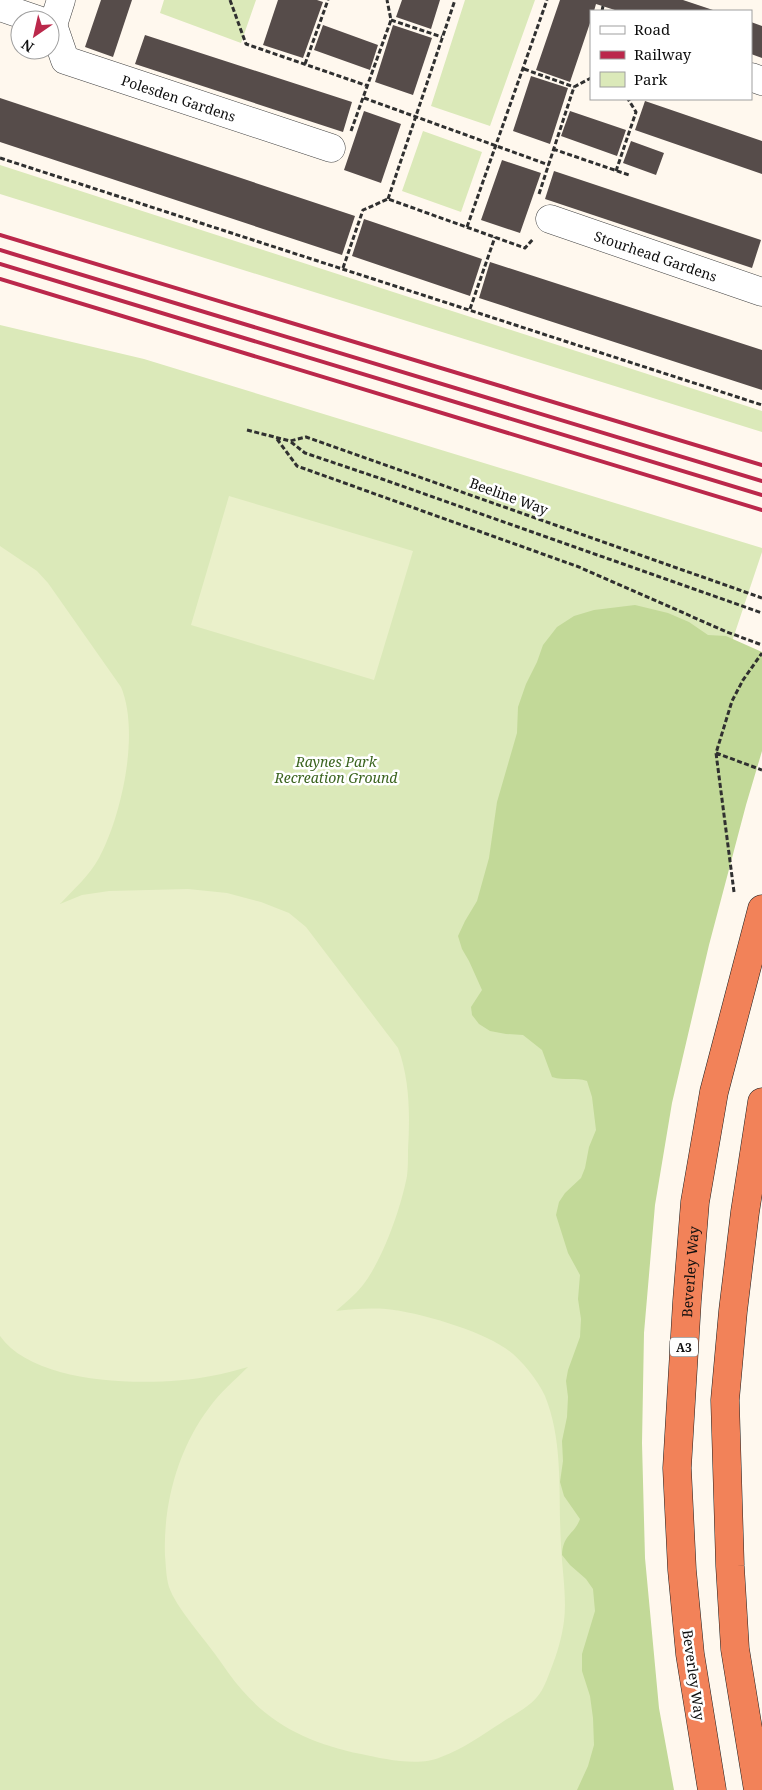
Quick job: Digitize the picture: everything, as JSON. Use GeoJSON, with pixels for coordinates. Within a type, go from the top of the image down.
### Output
{"type":"FeatureCollection","features":[{"type":"Feature","properties":{"kind":"highway","name":"Beverley Way"},"geometry":{"type":"LineString","coordinates":[[712,1790],[690,1654],[682,1570],[677,1468],[695,1202],[714,1092],[762,909]]}},
{"type":"Feature","properties":{"kind":"highway"},"geometry":{"type":"LineString","coordinates":[[758,1790],[735,1649],[730,1566],[725,1400],[745,1212],[762,1102]]}},
{"type":"Feature","properties":{"kind":"street","name":"Polesden Gardens"},"geometry":{"type":"LineString","coordinates":[[0,7],[15,10]]}},
{"type":"Feature","properties":{"kind":"street","name":"Polesden Gardens"},"geometry":{"type":"LineString","coordinates":[[60,45],[65,60],[331,148]]}},
{"type":"Feature","properties":{"kind":"street","name":"Stourhead Gardens"},"geometry":{"type":"LineString","coordinates":[[550,219],[762,292]]}},
{"type":"Feature","properties":{"kind":"path"},"geometry":{"type":"LineString","coordinates":[[230,0],[246,44],[368,86]]}},
{"type":"Feature","properties":{"kind":"path"},"geometry":{"type":"LineString","coordinates":[[305,64],[328,0]]}},
{"type":"Feature","properties":{"kind":"path"},"geometry":{"type":"LineString","coordinates":[[331,148],[348,138],[364,98],[391,20],[387,0]]}},
{"type":"Feature","properties":{"kind":"path"},"geometry":{"type":"LineString","coordinates":[[388,199],[455,0]]}},
{"type":"Feature","properties":{"kind":"path"},"geometry":{"type":"LineString","coordinates":[[467,227],[547,0]]}},
{"type":"Feature","properties":{"kind":"path"},"geometry":{"type":"LineString","coordinates":[[602,10],[603,6]]}},
{"type":"Feature","properties":{"kind":"path"},"geometry":{"type":"LineString","coordinates":[[391,20],[442,37]]}},
{"type":"Feature","properties":{"kind":"path"},"geometry":{"type":"LineString","coordinates":[[524,69],[574,87]]}},
{"type":"Feature","properties":{"kind":"path"},"geometry":{"type":"LineString","coordinates":[[343,268],[363,210],[388,199],[525,248],[550,219],[537,202],[574,87],[590,79]]}},
{"type":"Feature","properties":{"kind":"path"},"geometry":{"type":"LineString","coordinates":[[364,98],[416,115],[549,165]]}},
{"type":"Feature","properties":{"kind":"path"},"geometry":{"type":"LineString","coordinates":[[616,171],[636,112],[629,100]]}},
{"type":"Feature","properties":{"kind":"path"},"geometry":{"type":"LineString","coordinates":[[553,149],[629,175]]}},
{"type":"Feature","properties":{"kind":"path"},"geometry":{"type":"LineString","coordinates":[[0,158],[762,404]]}},
{"type":"Feature","properties":{"kind":"path"},"geometry":{"type":"LineString","coordinates":[[470,309],[495,238]]}},
{"type":"Feature","properties":{"kind":"path","name":"Beeline Way"},"geometry":{"type":"LineString","coordinates":[[247,430],[290,441],[306,436],[762,598]]}},
{"type":"Feature","properties":{"kind":"path"},"geometry":{"type":"LineString","coordinates":[[277,438],[297,466],[579,567],[727,632],[762,645]]}},
{"type":"Feature","properties":{"kind":"path"},"geometry":{"type":"LineString","coordinates":[[290,441],[305,453],[762,613]]}},
{"type":"Feature","properties":{"kind":"path"},"geometry":{"type":"LineString","coordinates":[[734,892],[716,753],[732,701],[743,680],[762,653]]}},
{"type":"Feature","properties":{"kind":"path"},"geometry":{"type":"LineString","coordinates":[[716,753],[762,770]]}},
{"type":"Feature","properties":{"kind":"green space"},"geometry":{"type":"Polygon","coordinates":[[[164,0],[256,0],[241,43],[160,13],[164,0]]]}},
{"type":"Feature","properties":{"kind":"green space"},"geometry":{"type":"Polygon","coordinates":[[[465,0],[535,0],[490,126],[431,106],[465,0]]]}},
{"type":"Feature","properties":{"kind":"green space"},"geometry":{"type":"Polygon","coordinates":[[[423,131],[482,152],[461,212],[402,191],[423,131]]]}},
{"type":"Feature","properties":{"kind":"green space"},"geometry":{"type":"Polygon","coordinates":[[[0,165],[762,411],[762,432],[0,194],[0,165]]]}},
{"type":"Feature","properties":{"kind":"green space","name":"Raynes Park Recreation Ground"},"geometry":{"type":"Polygon","coordinates":[[[0,325],[144,359],[762,548],[635,931],[621,1790],[0,1790],[0,325]]]}},
{"type":"Feature","properties":{"kind":"green space"},"geometry":{"type":"Polygon","coordinates":[[[229,496],[413,551],[374,680],[191,625],[229,496]]]}},
{"type":"Feature","properties":{"kind":"green space"},"geometry":{"type":"Polygon","coordinates":[[[0,546],[37,571],[48,583],[121,687],[126,706],[129,727],[126,773],[115,819],[95,865],[60,904],[82,895],[109,891],[188,889],[227,893],[261,902],[289,913],[306,927],[398,1048],[407,1085],[409,1124],[407,1173],[396,1218],[384,1248],[363,1285],[336,1311],[386,1309],[399,1311],[448,1323],[480,1335],[494,1341],[516,1357],[533,1376],[545,1396],[551,1414],[558,1451],[565,1603],[564,1621],[559,1645],[545,1684],[529,1705],[472,1742],[441,1757],[412,1762],[370,1756],[327,1745],[281,1724],[254,1703],[238,1686],[172,1595],[167,1575],[165,1536],[170,1497],[181,1459],[198,1424],[209,1408],[248,1367],[187,1380],[129,1382],[98,1379],[68,1374],[40,1365],[17,1353],[0,1336],[0,546]]]}},
{"type":"Feature","properties":{"kind":"green space"},"geometry":{"type":"Polygon","coordinates":[[[635,605],[668,613],[689,622],[708,635],[726,636],[762,652],[762,751],[709,945],[672,1103],[655,1205],[644,1333],[642,1443],[645,1558],[659,1708],[674,1790],[577,1790],[588,1766],[594,1745],[593,1718],[590,1696],[582,1671],[582,1654],[595,1611],[593,1589],[586,1579],[562,1555],[564,1543],[580,1519],[564,1496],[560,1482],[563,1461],[562,1441],[567,1417],[568,1397],[566,1381],[580,1337],[581,1319],[578,1299],[580,1275],[568,1253],[556,1215],[559,1202],[565,1193],[581,1178],[585,1168],[589,1147],[596,1130],[592,1097],[587,1081],[552,1077],[542,1050],[523,1035],[490,1031],[479,1024],[472,1015],[471,1007],[482,990],[462,949],[458,936],[477,901],[489,858],[497,802],[517,733],[518,707],[543,645],[557,627],[574,616],[594,610],[635,605]]]}},
{"type":"Feature","properties":{"kind":"building"},"geometry":{"type":"Polygon","coordinates":[[[101,0],[132,0],[113,57],[85,47],[101,0]]]}},
{"type":"Feature","properties":{"kind":"building"},"geometry":{"type":"Polygon","coordinates":[[[278,0],[317,0],[323,2],[303,58],[263,45],[278,0]]]}},
{"type":"Feature","properties":{"kind":"building"},"geometry":{"type":"Polygon","coordinates":[[[402,0],[440,0],[431,29],[396,17],[402,0]]]}},
{"type":"Feature","properties":{"kind":"building"},"geometry":{"type":"Polygon","coordinates":[[[560,0],[683,0],[713,10],[615,10],[596,4],[594,10],[590,10],[590,23],[570,82],[536,70],[560,0]]]}},
{"type":"Feature","properties":{"kind":"building"},"geometry":{"type":"Polygon","coordinates":[[[752,22],[762,26],[762,58],[752,54],[752,22]]]}},
{"type":"Feature","properties":{"kind":"building"},"geometry":{"type":"Polygon","coordinates":[[[323,25],[378,45],[370,70],[314,50],[323,25]]]}},
{"type":"Feature","properties":{"kind":"building"},"geometry":{"type":"Polygon","coordinates":[[[393,25],[432,38],[413,95],[375,82],[393,25]]]}},
{"type":"Feature","properties":{"kind":"building"},"geometry":{"type":"Polygon","coordinates":[[[145,35],[352,102],[343,132],[135,64],[145,35]]]}},
{"type":"Feature","properties":{"kind":"building"},"geometry":{"type":"Polygon","coordinates":[[[531,76],[568,88],[550,144],[513,131],[531,76]]]}},
{"type":"Feature","properties":{"kind":"building"},"geometry":{"type":"Polygon","coordinates":[[[0,98],[355,216],[342,255],[0,142],[0,98]]]}},
{"type":"Feature","properties":{"kind":"building"},"geometry":{"type":"Polygon","coordinates":[[[645,101],[762,141],[762,174],[635,130],[645,101]]]}},
{"type":"Feature","properties":{"kind":"building"},"geometry":{"type":"Polygon","coordinates":[[[364,111],[401,124],[381,183],[344,170],[364,111]]]}},
{"type":"Feature","properties":{"kind":"building"},"geometry":{"type":"Polygon","coordinates":[[[570,111],[626,130],[617,156],[561,136],[570,111]]]}},
{"type":"Feature","properties":{"kind":"building"},"geometry":{"type":"Polygon","coordinates":[[[631,141],[664,153],[656,175],[623,163],[631,141]]]}},
{"type":"Feature","properties":{"kind":"building"},"geometry":{"type":"Polygon","coordinates":[[[502,160],[541,173],[520,233],[481,220],[502,160]]]}},
{"type":"Feature","properties":{"kind":"building"},"geometry":{"type":"Polygon","coordinates":[[[554,171],[761,240],[752,268],[545,199],[554,171]]]}},
{"type":"Feature","properties":{"kind":"building"},"geometry":{"type":"Polygon","coordinates":[[[364,219],[482,259],[470,296],[352,256],[364,219]]]}},
{"type":"Feature","properties":{"kind":"building"},"geometry":{"type":"Polygon","coordinates":[[[490,262],[762,350],[762,390],[479,298],[490,262]]]}},
{"type":"Feature","properties":{"kind":"railway"},"geometry":{"type":"LineString","coordinates":[[0,235],[762,465]]}},
{"type":"Feature","properties":{"kind":"railway"},"geometry":{"type":"LineString","coordinates":[[0,250],[762,481]]}},
{"type":"Feature","properties":{"kind":"railway"},"geometry":{"type":"LineString","coordinates":[[0,264],[762,495]]}},
{"type":"Feature","properties":{"kind":"railway"},"geometry":{"type":"LineString","coordinates":[[0,279],[762,510]]}}]}
